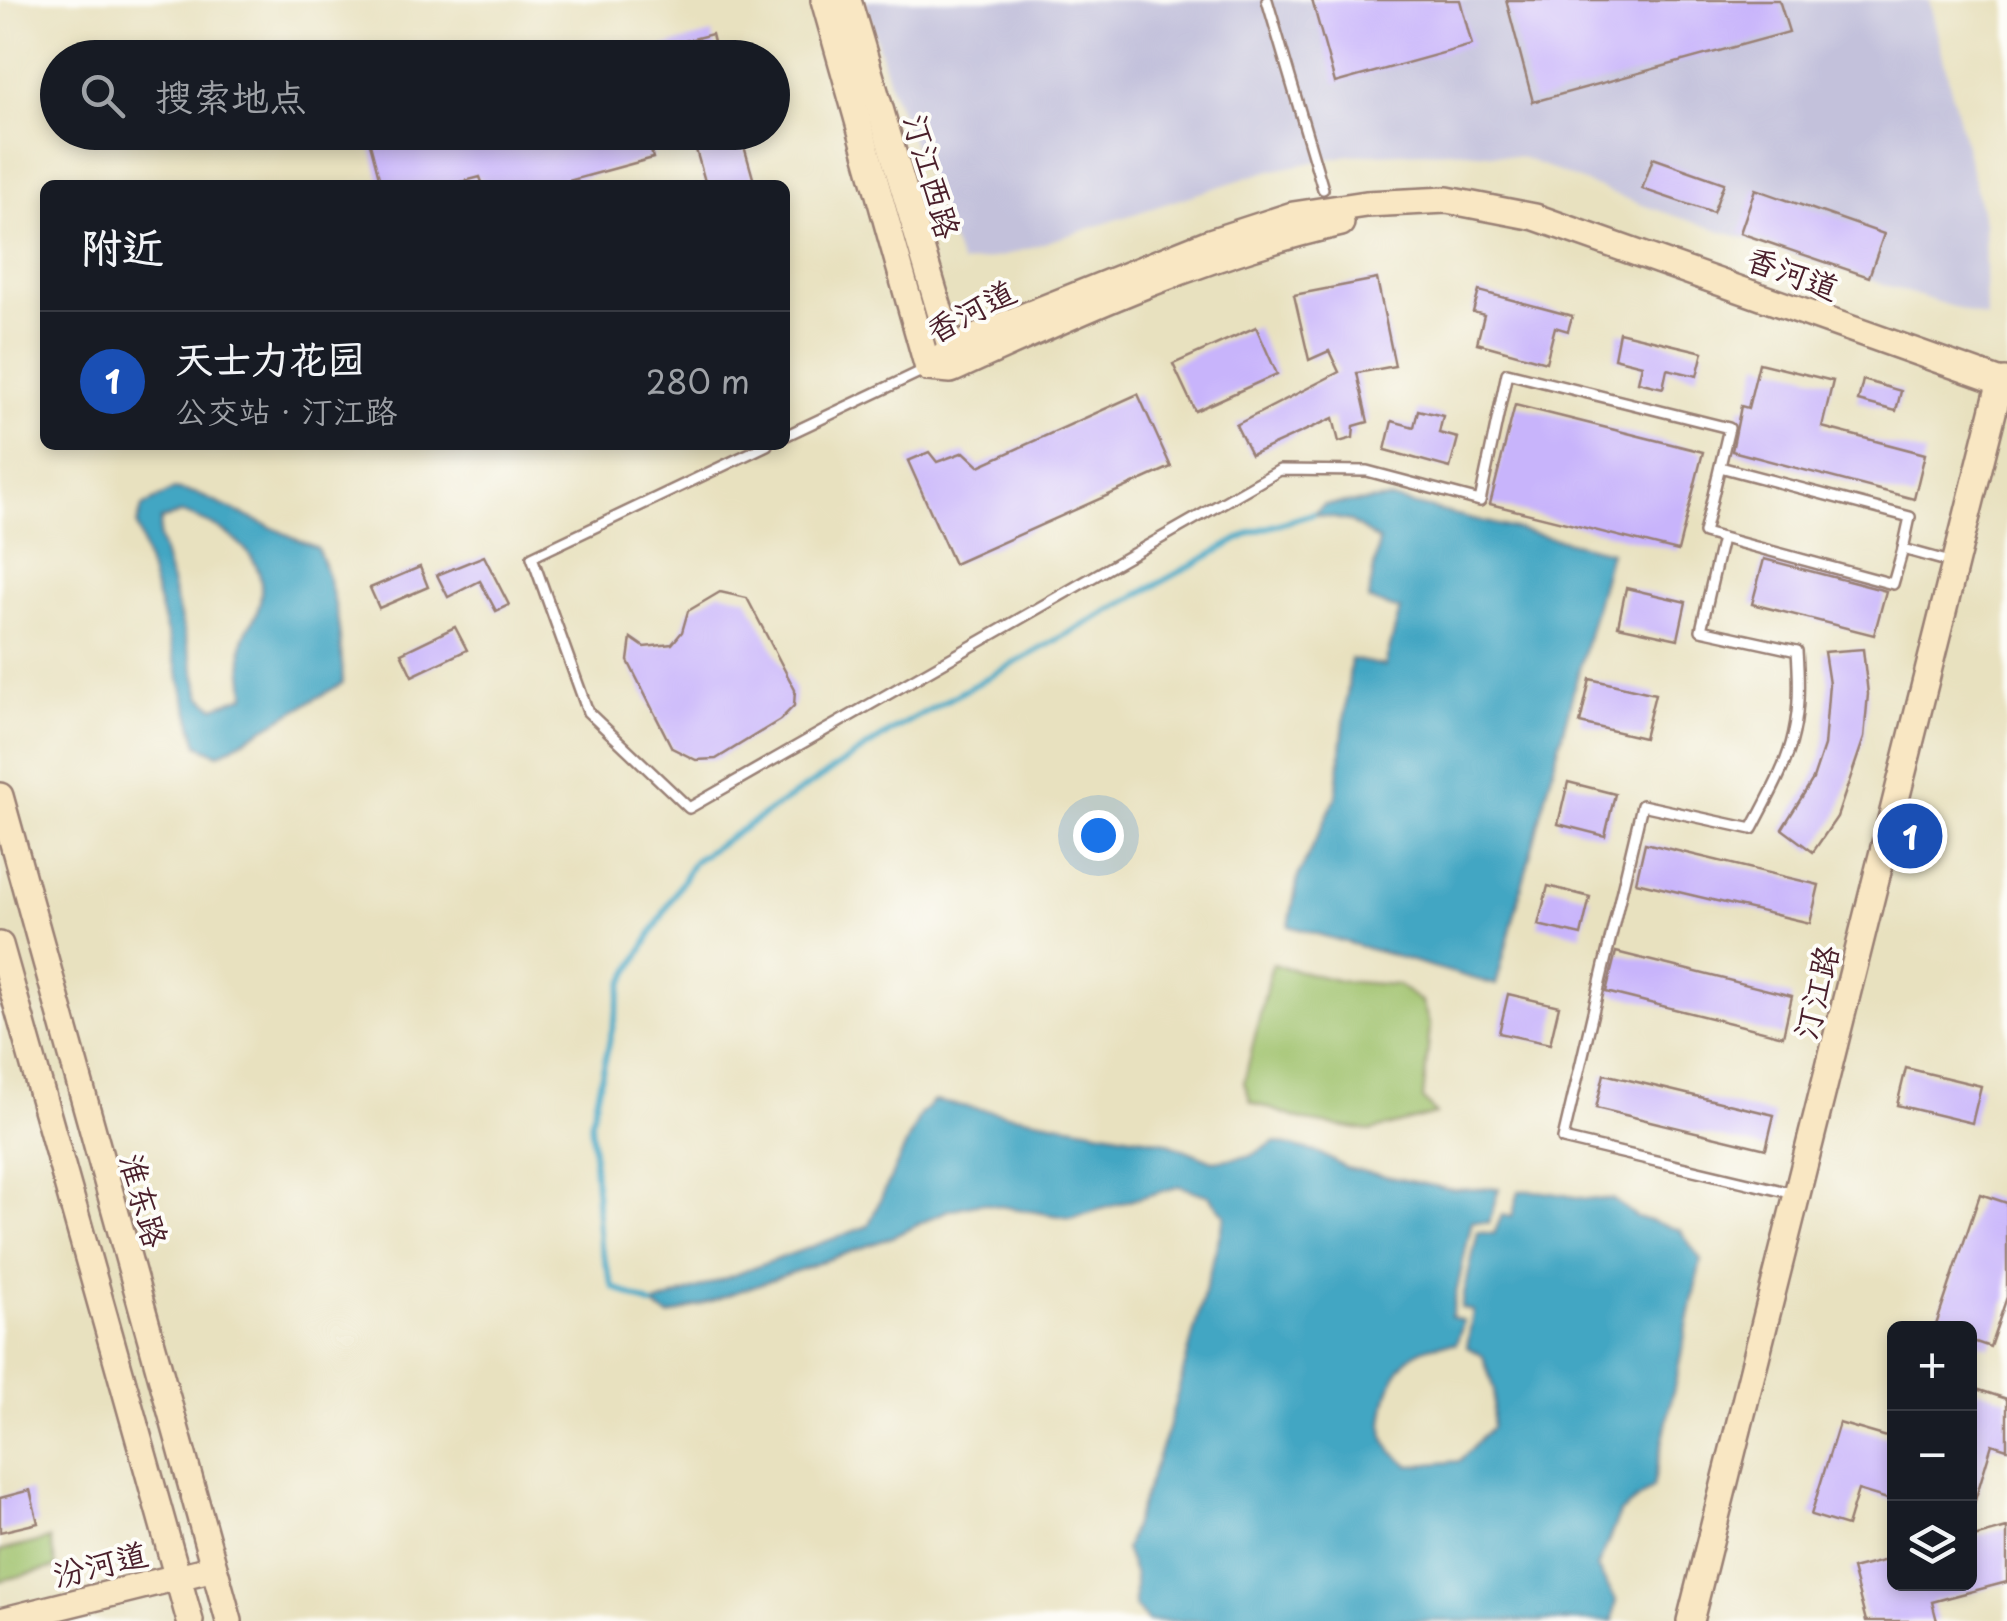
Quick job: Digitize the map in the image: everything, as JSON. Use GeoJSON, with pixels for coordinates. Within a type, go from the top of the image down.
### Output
{"type":"FeatureCollection","features":[{"type":"Feature","properties":{"kind":"street","name":"汀江西路"},"geometry":{"type":"LineString","coordinates":[[824,0],[943,362]]}},
{"type":"Feature","properties":{"kind":"street","name":"汀江西路"},"geometry":{"type":"LineString","coordinates":[[848,0],[943,362]]}},
{"type":"Feature","properties":{"kind":"street","name":"香河道"},"geometry":{"type":"LineString","coordinates":[[943,362],[1173,256],[1294,215],[1366,204],[1447,200],[1535,217],[2005,390]]}},
{"type":"Feature","properties":{"kind":"street","name":"汀江路"},"geometry":{"type":"LineString","coordinates":[[1690,1621],[2005,390]]}},
{"type":"Feature","properties":{"kind":"street","name":"汀江路"},"geometry":{"type":"LineString","coordinates":[[1706,1621],[1960,565]]}},
{"type":"Feature","properties":{"kind":"street","name":"淮东路"},"geometry":{"type":"LineString","coordinates":[[0,800],[229,1621]]}},
{"type":"Feature","properties":{"kind":"street"},"geometry":{"type":"LineString","coordinates":[[0,945],[190,1621]]}},
{"type":"Feature","properties":{"kind":"street","name":"汾河道"},"geometry":{"type":"LineString","coordinates":[[1,1621],[214,1568]]}},
{"type":"Feature","properties":{"kind":"lane"},"geometry":{"type":"LineString","coordinates":[[1268,0],[1324,189]]}},
{"type":"Feature","properties":{"kind":"lane"},"geometry":{"type":"LineString","coordinates":[[790,434],[943,362]]}},
{"type":"Feature","properties":{"kind":"lane"},"geometry":{"type":"LineString","coordinates":[[757,450],[532,557],[588,712],[689,808],[1280,470],[1368,471],[1480,501],[1507,372],[1730,428],[1720,467],[1704,533],[1893,584],[1910,517],[1720,467]]}},
{"type":"Feature","properties":{"kind":"lane"},"geometry":{"type":"LineString","coordinates":[[1722,538],[1701,630],[1798,651],[1801,708],[1792,744],[1752,830],[1642,805],[1563,1139],[1797,1195]]}},
{"type":"Feature","properties":{"kind":"lane"},"geometry":{"type":"LineString","coordinates":[[1903,549],[1960,565]]}},
{"type":"Feature","properties":{"kind":"shaded area"},"geometry":{"type":"Polygon","coordinates":[[[865,0],[1929,0],[1984,222],[1986,318],[1642,205],[1521,157],[1454,151],[1349,155],[1264,172],[1004,256],[961,264],[891,89],[865,0]]]}},
{"type":"Feature","properties":{"kind":"green space"},"geometry":{"type":"Polygon","coordinates":[[[1272,964],[1340,981],[1397,985],[1422,1002],[1430,1026],[1423,1099],[1436,1114],[1371,1131],[1305,1121],[1251,1102],[1244,1083],[1272,964]]]}},
{"type":"Feature","properties":{"kind":"green space"},"geometry":{"type":"Polygon","coordinates":[[[50,1539],[56,1567],[0,1581],[0,1551],[50,1539]]]}},
{"type":"Feature","properties":{"kind":"water"},"geometry":{"type":"Polygon","coordinates":[[[174,489],[195,493],[317,548],[337,614],[343,683],[219,754],[198,745],[137,525],[142,507],[174,489]],[[182,513],[161,520],[159,537],[201,696],[214,707],[245,696],[242,647],[261,593],[259,575],[243,547],[199,519],[182,513]]]}},
{"type":"Feature","properties":{"kind":"water"},"geometry":{"type":"Polygon","coordinates":[[[1391,499],[1610,552],[1496,985],[1289,926],[1298,877],[1336,797],[1351,659],[1385,666],[1400,610],[1368,600],[1379,541],[1349,521],[1313,514],[1324,505],[1391,499]]]}},
{"type":"Feature","properties":{"kind":"water"},"geometry":{"type":"Polygon","coordinates":[[[934,1101],[1166,1142],[1213,1161],[1250,1156],[1275,1142],[1319,1153],[1346,1168],[1454,1190],[1499,1188],[1489,1223],[1472,1221],[1451,1317],[1464,1321],[1456,1344],[1441,1344],[1418,1352],[1401,1367],[1390,1390],[1384,1419],[1385,1439],[1391,1450],[1410,1466],[1459,1461],[1492,1427],[1494,1390],[1483,1356],[1467,1347],[1473,1311],[1461,1308],[1478,1232],[1494,1234],[1502,1215],[1512,1217],[1519,1191],[1612,1199],[1637,1217],[1680,1230],[1701,1260],[1653,1487],[1620,1513],[1597,1568],[1616,1600],[1613,1621],[1148,1621],[1135,1607],[1135,1576],[1125,1549],[1168,1429],[1225,1215],[1209,1196],[1180,1186],[1071,1218],[981,1203],[948,1210],[892,1237],[669,1316],[652,1305],[868,1226],[920,1115],[934,1101]]]}},
{"type":"Feature","properties":{"kind":"building"},"geometry":{"type":"Polygon","coordinates":[[[1312,0],[1460,0],[1472,45],[1335,83],[1312,0]]]}},
{"type":"Feature","properties":{"kind":"building"},"geometry":{"type":"Polygon","coordinates":[[[1506,0],[1779,0],[1789,32],[1533,102],[1506,0]]]}},
{"type":"Feature","properties":{"kind":"building"},"geometry":{"type":"Polygon","coordinates":[[[712,34],[714,40],[689,40],[712,34]]]}},
{"type":"Feature","properties":{"kind":"building"},"geometry":{"type":"Polygon","coordinates":[[[372,150],[651,150],[653,158],[572,180],[380,180],[372,150]]]}},
{"type":"Feature","properties":{"kind":"building"},"geometry":{"type":"Polygon","coordinates":[[[696,150],[745,150],[754,180],[705,180],[696,150]]]}},
{"type":"Feature","properties":{"kind":"building"},"geometry":{"type":"Polygon","coordinates":[[[1653,158],[1724,183],[1713,213],[1642,189],[1653,158]]]}},
{"type":"Feature","properties":{"kind":"building"},"geometry":{"type":"Polygon","coordinates":[[[1755,189],[1884,234],[1869,277],[1740,233],[1755,189]]]}},
{"type":"Feature","properties":{"kind":"building"},"geometry":{"type":"Polygon","coordinates":[[[1377,279],[1395,366],[1357,373],[1368,422],[1354,426],[1353,438],[1339,442],[1333,418],[1251,455],[1236,425],[1339,372],[1329,351],[1309,360],[1294,295],[1377,279]]]}},
{"type":"Feature","properties":{"kind":"building"},"geometry":{"type":"Polygon","coordinates":[[[1479,291],[1572,316],[1568,331],[1555,327],[1546,362],[1477,343],[1484,315],[1473,312],[1479,291]]]}},
{"type":"Feature","properties":{"kind":"building"},"geometry":{"type":"Polygon","coordinates":[[[1256,327],[1277,374],[1195,411],[1173,364],[1256,327]]]}},
{"type":"Feature","properties":{"kind":"building"},"geometry":{"type":"Polygon","coordinates":[[[1619,332],[1703,352],[1697,376],[1667,369],[1663,388],[1638,382],[1642,365],[1614,358],[1619,332]]]}},
{"type":"Feature","properties":{"kind":"building"},"geometry":{"type":"Polygon","coordinates":[[[1759,363],[1833,381],[1822,427],[1925,454],[1914,499],[1732,451],[1741,406],[1748,408],[1759,363]]]}},
{"type":"Feature","properties":{"kind":"building"},"geometry":{"type":"Polygon","coordinates":[[[1863,380],[1901,391],[1896,411],[1858,401],[1863,380]]]}},
{"type":"Feature","properties":{"kind":"building"},"geometry":{"type":"Polygon","coordinates":[[[1138,394],[1171,467],[954,564],[908,461],[929,452],[937,462],[964,452],[979,466],[1138,394]]]}},
{"type":"Feature","properties":{"kind":"building"},"geometry":{"type":"Polygon","coordinates":[[[1515,405],[1703,452],[1678,551],[1490,504],[1515,405]]]}},
{"type":"Feature","properties":{"kind":"building"},"geometry":{"type":"Polygon","coordinates":[[[1418,410],[1443,416],[1439,433],[1458,438],[1450,468],[1385,450],[1392,421],[1414,427],[1418,410]]]}},
{"type":"Feature","properties":{"kind":"building"},"geometry":{"type":"Polygon","coordinates":[[[484,556],[509,605],[496,611],[480,581],[448,597],[437,575],[484,556]]]}},
{"type":"Feature","properties":{"kind":"building"},"geometry":{"type":"Polygon","coordinates":[[[1764,559],[1886,591],[1874,635],[1752,604],[1764,559]]]}},
{"type":"Feature","properties":{"kind":"building"},"geometry":{"type":"Polygon","coordinates":[[[420,567],[428,587],[379,608],[370,588],[420,567]]]}},
{"type":"Feature","properties":{"kind":"building"},"geometry":{"type":"Polygon","coordinates":[[[1626,588],[1686,602],[1678,639],[1618,626],[1626,588]]]}},
{"type":"Feature","properties":{"kind":"building"},"geometry":{"type":"Polygon","coordinates":[[[720,592],[747,598],[795,690],[794,706],[780,720],[716,759],[696,760],[672,748],[628,661],[631,638],[644,647],[672,644],[682,632],[688,611],[720,592]]]}},
{"type":"Feature","properties":{"kind":"building"},"geometry":{"type":"Polygon","coordinates":[[[455,627],[467,650],[412,676],[401,653],[455,627]]]}},
{"type":"Feature","properties":{"kind":"building"},"geometry":{"type":"Polygon","coordinates":[[[1863,649],[1868,694],[1864,738],[1837,817],[1813,852],[1782,829],[1813,779],[1824,746],[1829,684],[1824,652],[1863,649]]]}},
{"type":"Feature","properties":{"kind":"building"},"geometry":{"type":"Polygon","coordinates":[[[1590,679],[1655,694],[1644,738],[1580,723],[1590,679]]]}},
{"type":"Feature","properties":{"kind":"building"},"geometry":{"type":"Polygon","coordinates":[[[1568,782],[1615,794],[1605,836],[1558,824],[1568,782]]]}},
{"type":"Feature","properties":{"kind":"building"},"geometry":{"type":"Polygon","coordinates":[[[1645,843],[1819,885],[1810,923],[1636,882],[1645,843]]]}},
{"type":"Feature","properties":{"kind":"building"},"geometry":{"type":"Polygon","coordinates":[[[1548,886],[1590,897],[1581,935],[1538,925],[1548,886]]]}},
{"type":"Feature","properties":{"kind":"building"},"geometry":{"type":"Polygon","coordinates":[[[1616,952],[1792,996],[1783,1036],[1606,992],[1616,952]]]}},
{"type":"Feature","properties":{"kind":"building"},"geometry":{"type":"Polygon","coordinates":[[[1508,994],[1559,1006],[1550,1044],[1499,1033],[1508,994]]]}},
{"type":"Feature","properties":{"kind":"building"},"geometry":{"type":"Polygon","coordinates":[[[1906,1068],[1981,1086],[1972,1123],[1897,1105],[1906,1068]]]}},
{"type":"Feature","properties":{"kind":"building"},"geometry":{"type":"Polygon","coordinates":[[[1604,1074],[1774,1115],[1766,1149],[1596,1108],[1604,1074]]]}},
{"type":"Feature","properties":{"kind":"building"},"geometry":{"type":"Polygon","coordinates":[[[1980,1194],[2007,1203],[2007,1297],[1990,1347],[1977,1342],[1977,1321],[1937,1321],[1980,1194]]]}},
{"type":"Feature","properties":{"kind":"building"},"geometry":{"type":"Polygon","coordinates":[[[1977,1389],[2007,1399],[2007,1449],[1992,1444],[1977,1494],[1977,1389]]]}},
{"type":"Feature","properties":{"kind":"building"},"geometry":{"type":"Polygon","coordinates":[[[1839,1423],[1887,1437],[1887,1499],[1858,1490],[1847,1526],[1811,1515],[1839,1423]]]}},
{"type":"Feature","properties":{"kind":"building"},"geometry":{"type":"Polygon","coordinates":[[[30,1490],[38,1523],[0,1532],[0,1498],[30,1490]]]}},
{"type":"Feature","properties":{"kind":"building"},"geometry":{"type":"Polygon","coordinates":[[[2007,1528],[2007,1582],[1977,1590],[1977,1536],[2007,1528]]]}},
{"type":"Feature","properties":{"kind":"building"},"geometry":{"type":"Polygon","coordinates":[[[1887,1560],[1887,1591],[1973,1591],[1932,1602],[1937,1621],[1866,1621],[1852,1569],[1887,1560]]]}},
{"type":"Feature","properties":{"kind":"waterway"},"geometry":{"type":"LineString","coordinates":[[652,1305],[613,1287],[600,1244],[591,1121],[623,983],[694,861],[893,730],[1252,532],[1313,514]]}},
{"type":"Feature","properties":{"kind":"place","name":"天士力花园"},"geometry":{"type":"Point","coordinates":[1910,836]}}]}
